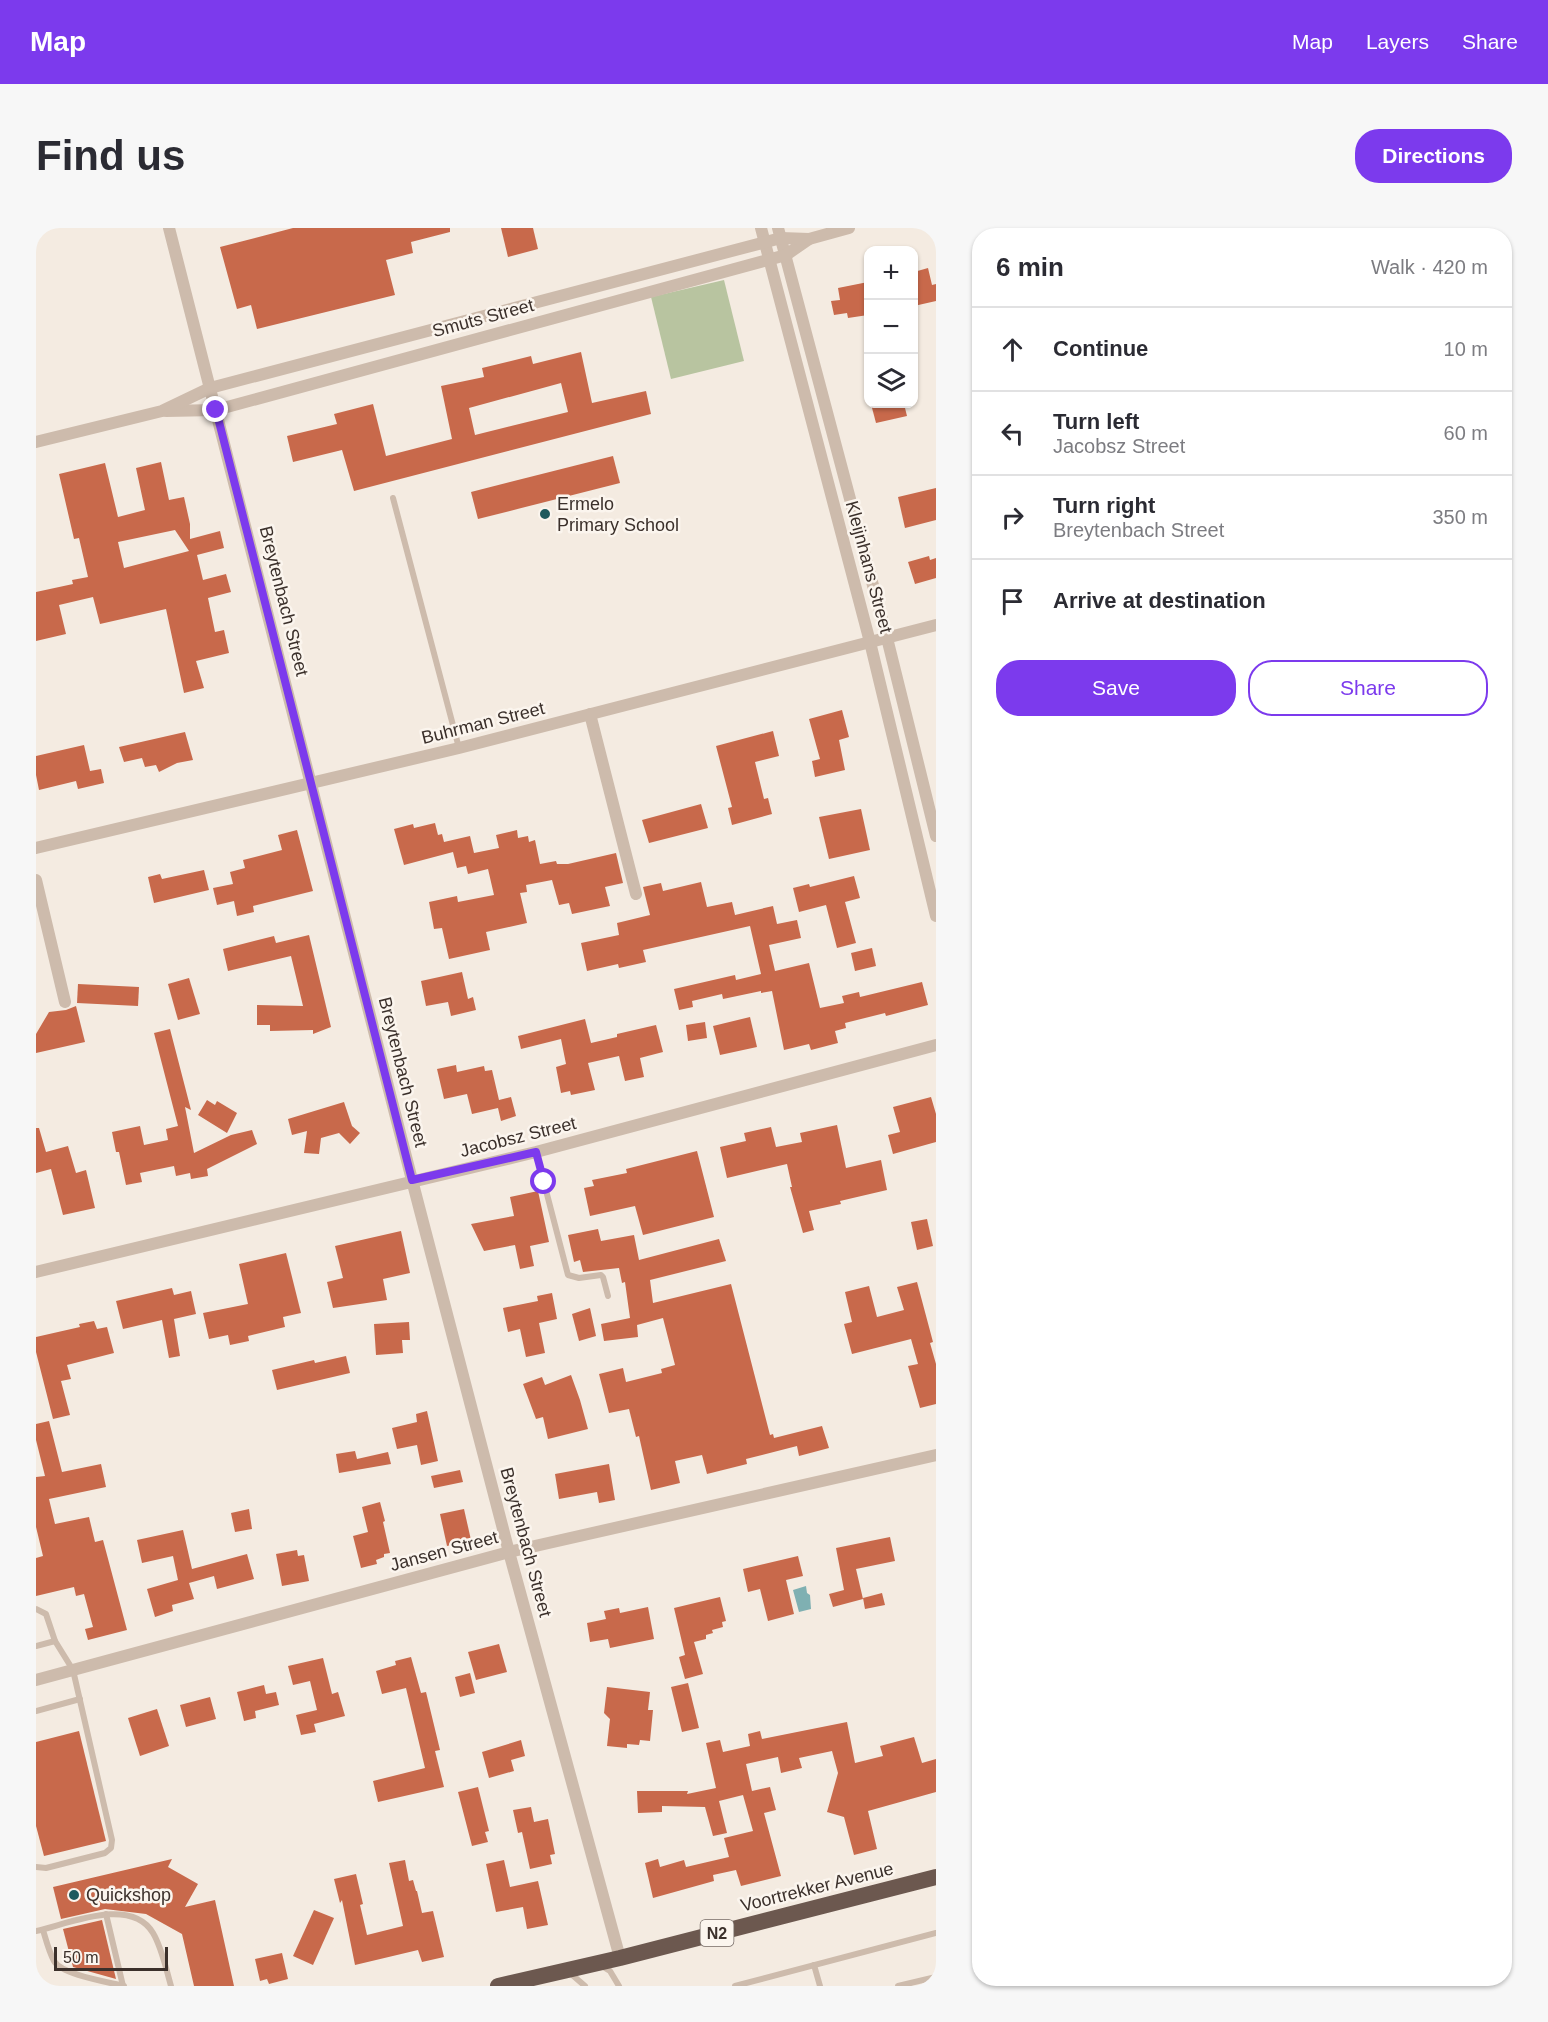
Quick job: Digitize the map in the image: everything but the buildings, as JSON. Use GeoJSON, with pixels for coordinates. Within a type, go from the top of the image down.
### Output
{"type":"FeatureCollection","features":[{"type":"Feature","properties":{"kind":"highway","name":"Voortrekker Avenue"},"geometry":{"type":"LineString","coordinates":[[498,1986],[620,1958],[936,1877]]}},
{"type":"Feature","properties":{"kind":"street","name":"Breytenbach Street"},"geometry":{"type":"LineString","coordinates":[[169,228],[412,1180],[509,1552],[620,1958]]}},
{"type":"Feature","properties":{"kind":"street","name":"Kleijnhans Street"},"geometry":{"type":"LineString","coordinates":[[761,228],[870,642],[936,916]]}},
{"type":"Feature","properties":{"kind":"street","name":"Smuts Street"},"geometry":{"type":"LineString","coordinates":[[162,411],[216,410],[786,255],[808,239],[849,228]]}},
{"type":"Feature","properties":{"kind":"street","name":"Smuts Street"},"geometry":{"type":"LineString","coordinates":[[36,442],[162,411],[210,388],[765,242],[779,233],[808,239]]}},
{"type":"Feature","properties":{"kind":"street","name":"Kleijnhans Street"},"geometry":{"type":"LineString","coordinates":[[779,233],[887,638],[936,836]]}},
{"type":"Feature","properties":{"kind":"street","name":"Buhrman Street"},"geometry":{"type":"LineString","coordinates":[[36,848],[459,748],[936,625]]}},
{"type":"Feature","properties":{"kind":"street"},"geometry":{"type":"LineString","coordinates":[[590,714],[636,894]]}},
{"type":"Feature","properties":{"kind":"street"},"geometry":{"type":"LineString","coordinates":[[36,880],[65,1002]]}},
{"type":"Feature","properties":{"kind":"street","name":"Jacobsz Street"},"geometry":{"type":"LineString","coordinates":[[36,1272],[536,1152],[936,1045]]}},
{"type":"Feature","properties":{"kind":"street","name":"Jansen Street"},"geometry":{"type":"LineString","coordinates":[[36,1680],[509,1552],[936,1455]]}},
{"type":"Feature","properties":{"kind":"lane"},"geometry":{"type":"LineString","coordinates":[[393,498],[459,748]]}},
{"type":"Feature","properties":{"kind":"lane"},"geometry":{"type":"LineString","coordinates":[[536,1152],[568,1275],[579,1278],[601,1275],[608,1296]]}},
{"type":"Feature","properties":{"kind":"lane"},"geometry":{"type":"LineString","coordinates":[[36,1609],[46,1614],[55,1641],[73,1670],[112,1840],[111,1848],[99,1855],[46,1868],[36,1868]]}},
{"type":"Feature","properties":{"kind":"lane"},"geometry":{"type":"LineString","coordinates":[[36,1646],[55,1641]]}},
{"type":"Feature","properties":{"kind":"lane"},"geometry":{"type":"LineString","coordinates":[[36,1711],[80,1699]]}},
{"type":"Feature","properties":{"kind":"lane"},"geometry":{"type":"LineString","coordinates":[[106,1914],[124,1986],[58,1966],[40,1931],[106,1914],[135,1918],[147,1925],[155,1937],[171,1986]]}},
{"type":"Feature","properties":{"kind":"lane"},"geometry":{"type":"LineString","coordinates":[[735,1986],[936,1933]]}},
{"type":"Feature","properties":{"kind":"lane"},"geometry":{"type":"LineString","coordinates":[[597,1963],[610,1971],[618,1986]]}},
{"type":"Feature","properties":{"kind":"lane"},"geometry":{"type":"LineString","coordinates":[[814,1965],[820,1986]]}},
{"type":"Feature","properties":{"kind":"lane"},"geometry":{"type":"LineString","coordinates":[[564,1970],[578,1978],[585,1986]]}},
{"type":"Feature","properties":{"kind":"lane"},"geometry":{"type":"LineString","coordinates":[[898,1986],[936,1977]]}},
{"type":"Feature","properties":{"kind":"green space"},"geometry":{"type":"Polygon","coordinates":[[[724,280],[744,361],[671,379],[651,297],[724,280]]]}},
{"type":"Feature","properties":{"kind":"water"},"geometry":{"type":"Polygon","coordinates":[[[806,1586],[807,1593],[810,1595],[811,1609],[799,1612],[793,1590],[806,1586]]]}},
{"type":"Feature","properties":{"kind":"place","name":"Ermelo Primary School"},"geometry":{"type":"Point","coordinates":[545,514]}},
{"type":"Feature","properties":{"kind":"place","name":"Quickshop"},"geometry":{"type":"Point","coordinates":[74,1895]}},
{"type":"Feature","properties":{"kind":"route"},"geometry":{"type":"LineString","coordinates":[[216,410],[412,1180],[536,1152],[544,1182]]}}]}
